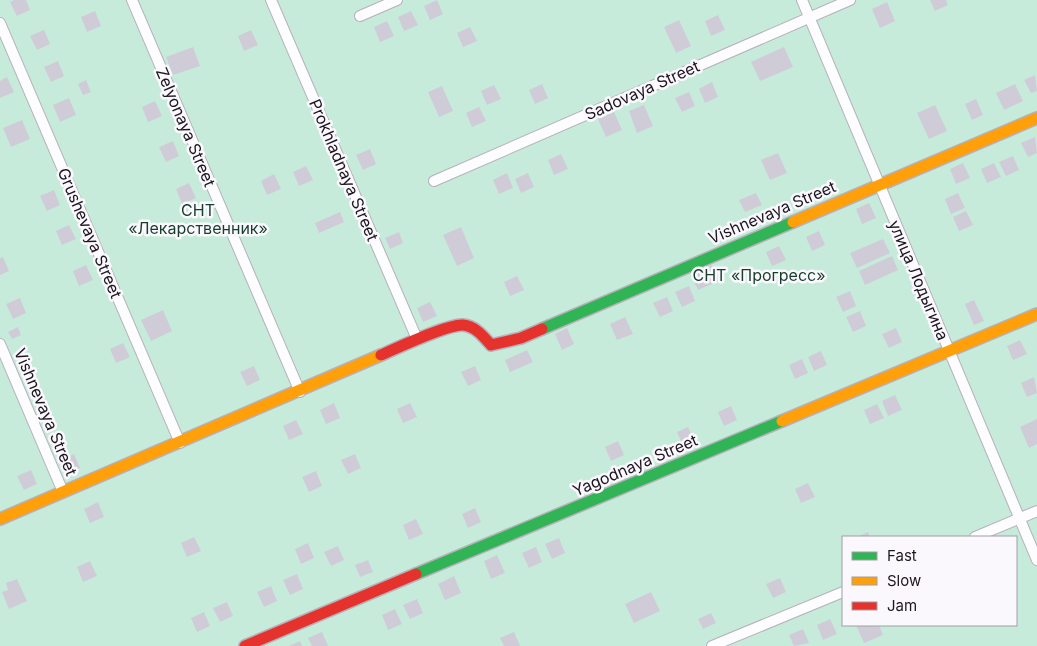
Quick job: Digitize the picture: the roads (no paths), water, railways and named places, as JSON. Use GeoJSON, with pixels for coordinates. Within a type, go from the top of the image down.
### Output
{"type":"FeatureCollection","features":[{"type":"Feature","properties":{"kind":"street","name":"Zelyonaya Street"},"geometry":{"type":"LineString","coordinates":[[132,0],[300,392]]}},
{"type":"Feature","properties":{"kind":"street","name":"Prokhladnaya Street"},"geometry":{"type":"LineString","coordinates":[[271,0],[417,340]]}},
{"type":"Feature","properties":{"kind":"street"},"geometry":{"type":"LineString","coordinates":[[360,16],[397,0]]}},
{"type":"Feature","properties":{"kind":"street","name":"улица Лодыгина"},"geometry":{"type":"LineString","coordinates":[[802,0],[1037,560]]}},
{"type":"Feature","properties":{"kind":"street","name":"Sadovaya Street"},"geometry":{"type":"LineString","coordinates":[[434,181],[850,0]]}},
{"type":"Feature","properties":{"kind":"street","name":"Grushevaya Street"},"geometry":{"type":"LineString","coordinates":[[0,24],[180,443]]}},
{"type":"Feature","properties":{"kind":"street","name":"Vishnevaya Street"},"geometry":{"type":"LineString","coordinates":[[417,340],[462,325],[477,330],[491,345],[521,338],[1037,118]]}},
{"type":"Feature","properties":{"kind":"street","name":"Yagodnaya Street"},"geometry":{"type":"LineString","coordinates":[[245,646],[1037,314]]}},
{"type":"Feature","properties":{"kind":"street"},"geometry":{"type":"LineString","coordinates":[[0,520],[417,340]]}},
{"type":"Feature","properties":{"kind":"street","name":"Vishnevaya Street"},"geometry":{"type":"LineString","coordinates":[[0,344],[63,492]]}},
{"type":"Feature","properties":{"kind":"street"},"geometry":{"type":"LineString","coordinates":[[977,536],[1037,511]]}},
{"type":"Feature","properties":{"kind":"street"},"geometry":{"type":"LineString","coordinates":[[712,646],[842,592]]}},
{"type":"Feature","properties":{"kind":"park label","name":"СНТ «Лекарственник»"},"geometry":{"type":"Point","coordinates":[198,219]}},
{"type":"Feature","properties":{"kind":"park label","name":"СНТ «Прогресс»"},"geometry":{"type":"Point","coordinates":[759,275]}}]}
